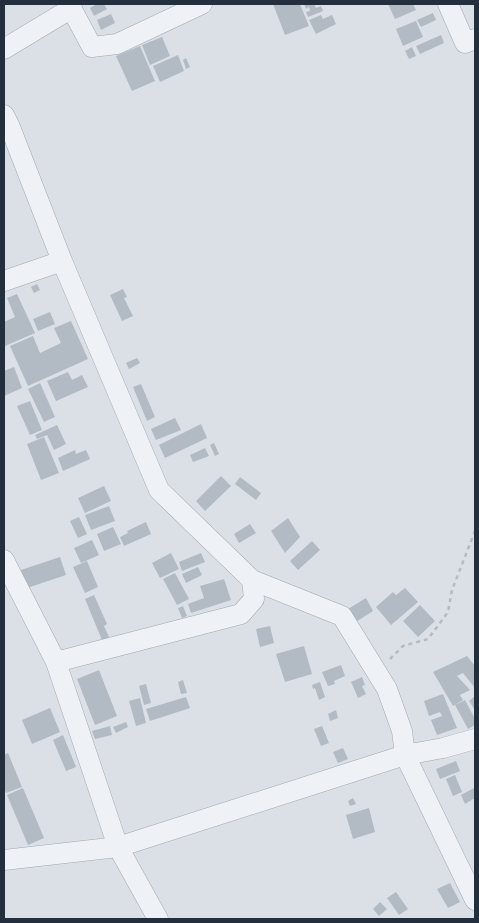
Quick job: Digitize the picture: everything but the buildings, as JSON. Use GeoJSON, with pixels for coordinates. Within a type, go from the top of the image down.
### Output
{"type":"FeatureCollection","features":[{"type":"Feature","properties":{"kind":"street"},"geometry":{"type":"LineString","coordinates":[[4,49],[71,6],[92,47],[117,44],[202,4]]}},
{"type":"Feature","properties":{"kind":"street"},"geometry":{"type":"LineString","coordinates":[[448,4],[465,43],[475,38]]}},
{"type":"Feature","properties":{"kind":"street"},"geometry":{"type":"LineString","coordinates":[[4,115],[62,261],[158,490],[252,580],[342,616],[387,690],[402,731],[405,755],[475,900]]}},
{"type":"Feature","properties":{"kind":"street"},"geometry":{"type":"LineString","coordinates":[[4,281],[62,261]]}},
{"type":"Feature","properties":{"kind":"street"},"geometry":{"type":"LineString","coordinates":[[4,560],[56,662],[118,847],[158,919]]}},
{"type":"Feature","properties":{"kind":"street"},"geometry":{"type":"LineString","coordinates":[[56,662],[241,614],[254,599],[252,580]]}},
{"type":"Feature","properties":{"kind":"street"},"geometry":{"type":"LineString","coordinates":[[4,860],[118,847],[405,755],[443,748],[475,738]]}},
{"type":"Feature","properties":{"kind":"path"},"geometry":{"type":"LineString","coordinates":[[388,661],[403,646],[428,639],[448,612],[452,590],[475,531]]}}]}
